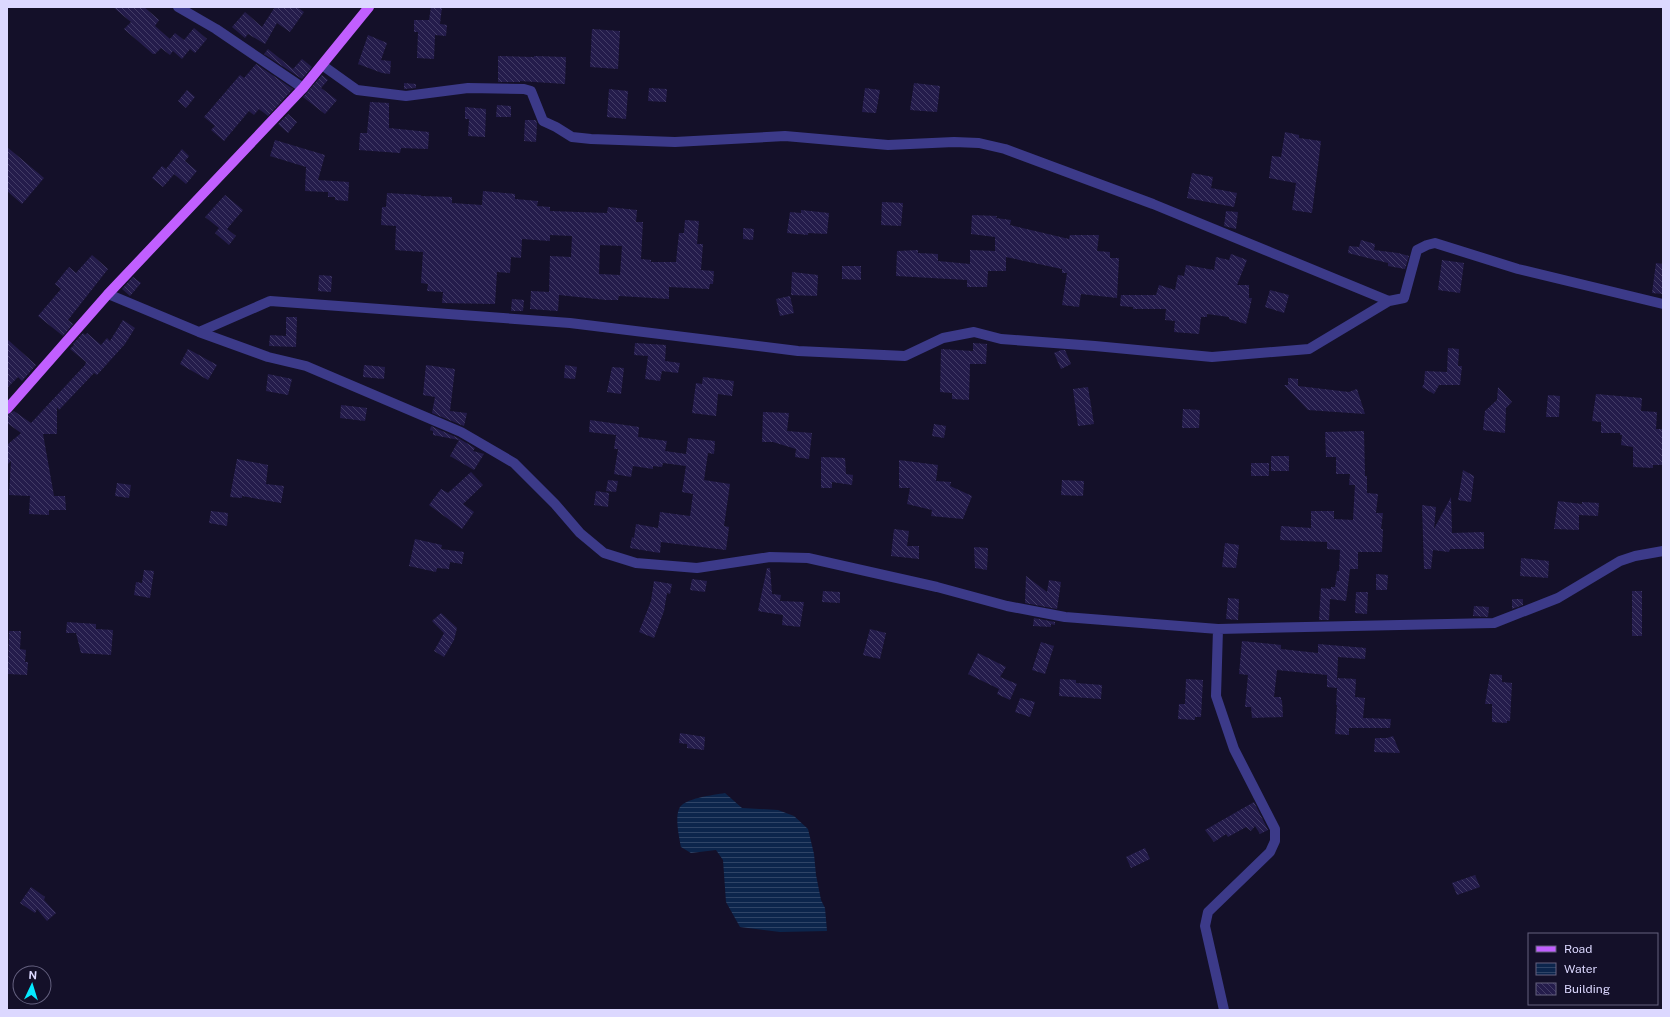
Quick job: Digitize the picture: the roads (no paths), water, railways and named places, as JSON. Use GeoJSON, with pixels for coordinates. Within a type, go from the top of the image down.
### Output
{"type":"FeatureCollection","features":[{"type":"Feature","properties":{"kind":"main road"},"geometry":{"type":"LineString","coordinates":[[7,409],[108,294],[303,88],[369,7]]}},
{"type":"Feature","properties":{"kind":"street"},"geometry":{"type":"LineString","coordinates":[[178,7],[216,29],[303,88]]}},
{"type":"Feature","properties":{"kind":"street"},"geometry":{"type":"LineString","coordinates":[[322,65],[357,90],[406,96],[468,88],[524,89],[531,91],[543,121],[572,137],[675,142],[785,136],[888,145],[954,142],[979,143],[1005,149],[1153,204],[1389,301]]}},
{"type":"Feature","properties":{"kind":"street"},"geometry":{"type":"LineString","coordinates":[[199,332],[270,301],[570,323],[798,351],[905,356],[943,338],[974,332],[1001,339],[1212,357],[1309,349],[1389,301],[1404,298],[1417,250],[1435,243],[1518,268],[1663,304]]}},
{"type":"Feature","properties":{"kind":"street"},"geometry":{"type":"LineString","coordinates":[[108,294],[199,332],[268,356],[306,366],[461,432],[514,463],[555,504],[580,532],[604,553],[636,563],[698,568],[770,557],[808,558],[936,587],[1007,606],[1065,617],[1218,629],[1494,623],[1558,598],[1620,561],[1635,556],[1663,551]]}},
{"type":"Feature","properties":{"kind":"street"},"geometry":{"type":"LineString","coordinates":[[1218,629],[1216,696],[1234,749],[1275,829],[1275,841],[1270,852],[1208,912],[1205,926],[1224,1010]]}},
{"type":"Feature","properties":{"kind":"water"},"geometry":{"type":"Polygon","coordinates":[[[725,793],[742,808],[778,810],[794,816],[808,829],[814,854],[821,900],[825,908],[827,931],[780,932],[740,927],[726,902],[723,860],[716,850],[691,853],[681,847],[678,828],[677,817],[679,809],[686,802],[725,793]]]}}]}
